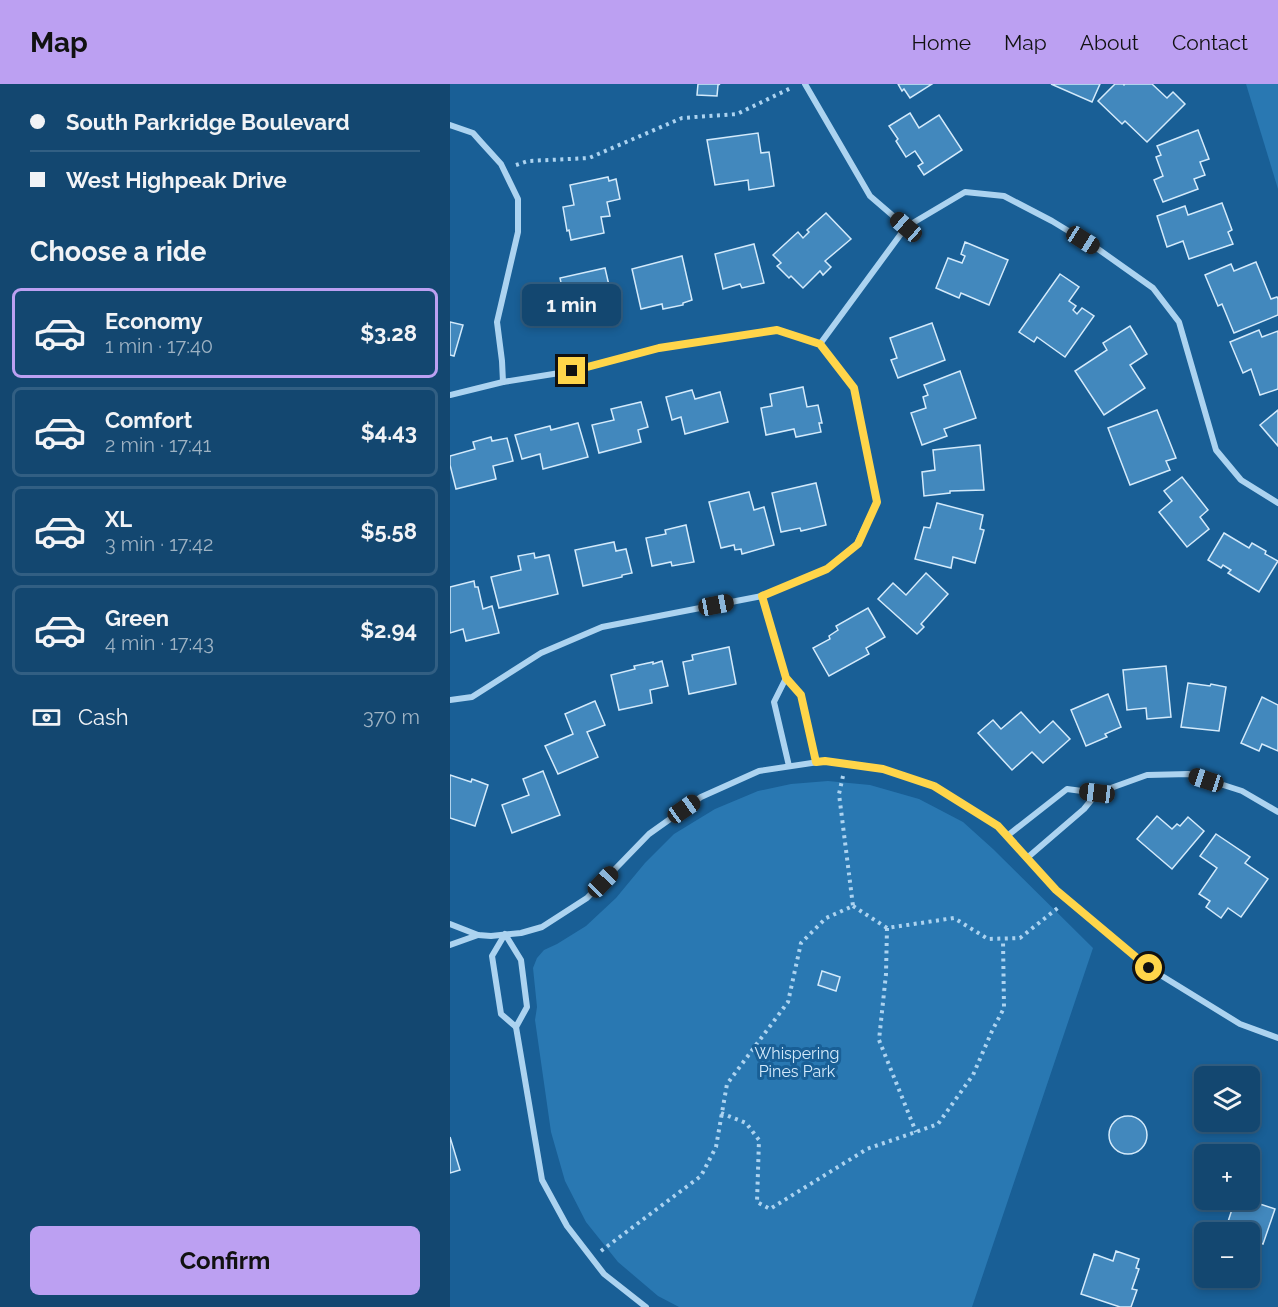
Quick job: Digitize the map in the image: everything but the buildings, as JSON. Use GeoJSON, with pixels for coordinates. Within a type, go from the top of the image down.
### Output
{"type":"FeatureCollection","features":[{"type":"Feature","properties":{"kind":"street"},"geometry":{"type":"LineString","coordinates":[[805,84],[870,196],[906,227]]}},
{"type":"Feature","properties":{"kind":"street"},"geometry":{"type":"LineString","coordinates":[[450,125],[473,133],[501,164],[518,199],[518,232],[496,322],[503,382]]}},
{"type":"Feature","properties":{"kind":"street"},"geometry":{"type":"LineString","coordinates":[[820,344],[906,227],[965,192],[1004,196],[1098,249],[1153,288],[1179,322],[1216,450],[1241,480],[1278,502]]}},
{"type":"Feature","properties":{"kind":"street"},"geometry":{"type":"LineString","coordinates":[[450,395],[503,382],[572,371],[659,348],[777,330],[820,344],[854,388],[877,502],[858,544],[827,569],[762,596],[602,627],[541,653],[472,697],[450,700]]}},
{"type":"Feature","properties":{"kind":"street"},"geometry":{"type":"LineString","coordinates":[[762,596],[786,678],[801,695],[816,762]]}},
{"type":"Feature","properties":{"kind":"street"},"geometry":{"type":"LineString","coordinates":[[786,678],[774,702],[789,766]]}},
{"type":"Feature","properties":{"kind":"street"},"geometry":{"type":"LineString","coordinates":[[450,924],[478,935],[490,936],[521,933],[542,927],[587,898],[649,834],[701,797],[759,771],[825,761],[883,769],[934,786],[998,826],[1056,890],[1149,968],[1240,1024],[1278,1038]]}},
{"type":"Feature","properties":{"kind":"street"},"geometry":{"type":"LineString","coordinates":[[1007,836],[1067,789],[1097,793],[1147,775],[1189,774],[1242,791],[1278,812]]}},
{"type":"Feature","properties":{"kind":"street"},"geometry":{"type":"LineString","coordinates":[[1027,858],[1084,809],[1097,793]]}},
{"type":"Feature","properties":{"kind":"street"},"geometry":{"type":"LineString","coordinates":[[505,934],[521,960],[526,1007],[516,1027],[542,1180],[567,1226],[604,1274],[646,1307]]}},
{"type":"Feature","properties":{"kind":"street"},"geometry":{"type":"LineString","coordinates":[[505,934],[492,956],[501,1014],[516,1027]]}},
{"type":"Feature","properties":{"kind":"street"},"geometry":{"type":"LineString","coordinates":[[450,945],[478,935]]}},
{"type":"Feature","properties":{"kind":"path"},"geometry":{"type":"LineString","coordinates":[[504,170],[528,161],[589,158],[682,118],[738,114],[798,84]]}},
{"type":"Feature","properties":{"kind":"path"},"geometry":{"type":"LineString","coordinates":[[846,764],[839,794],[853,906]]}},
{"type":"Feature","properties":{"kind":"path"},"geometry":{"type":"LineString","coordinates":[[853,906],[888,928],[954,918],[988,939],[1003,939],[1020,938],[1068,900]]}},
{"type":"Feature","properties":{"kind":"path"},"geometry":{"type":"LineString","coordinates":[[592,1258],[701,1176],[716,1147],[727,1084],[788,1002],[801,943],[826,918],[853,906]]}},
{"type":"Feature","properties":{"kind":"path"},"geometry":{"type":"LineString","coordinates":[[888,928],[879,1040],[916,1132]]}},
{"type":"Feature","properties":{"kind":"path"},"geometry":{"type":"LineString","coordinates":[[721,1113],[746,1123],[759,1140],[757,1202],[770,1209],[867,1149],[938,1124],[973,1075],[1004,1008],[1003,939]]}},
{"type":"Feature","properties":{"kind":"green space"},"geometry":{"type":"Polygon","coordinates":[[[1246,84],[1278,84],[1278,189],[1246,84]]]}},
{"type":"Feature","properties":{"kind":"green space","name":"Whispering Pines Park"},"geometry":{"type":"Polygon","coordinates":[[[828,781],[870,785],[919,799],[963,822],[1093,948],[972,1307],[679,1307],[658,1296],[618,1262],[586,1222],[565,1181],[551,1132],[535,1020],[537,1007],[533,968],[537,958],[544,950],[586,926],[616,898],[645,863],[674,834],[715,809],[758,791],[791,784],[828,781]]]}},
{"type":"Feature","properties":{"kind":"route"},"geometry":{"type":"LineString","coordinates":[[572,371],[659,348],[777,330],[820,344],[854,388],[877,502],[858,544],[827,569],[762,596],[786,678],[801,695],[816,762],[825,761],[883,769],[934,786],[998,826],[1056,890],[1149,968]]}}]}
